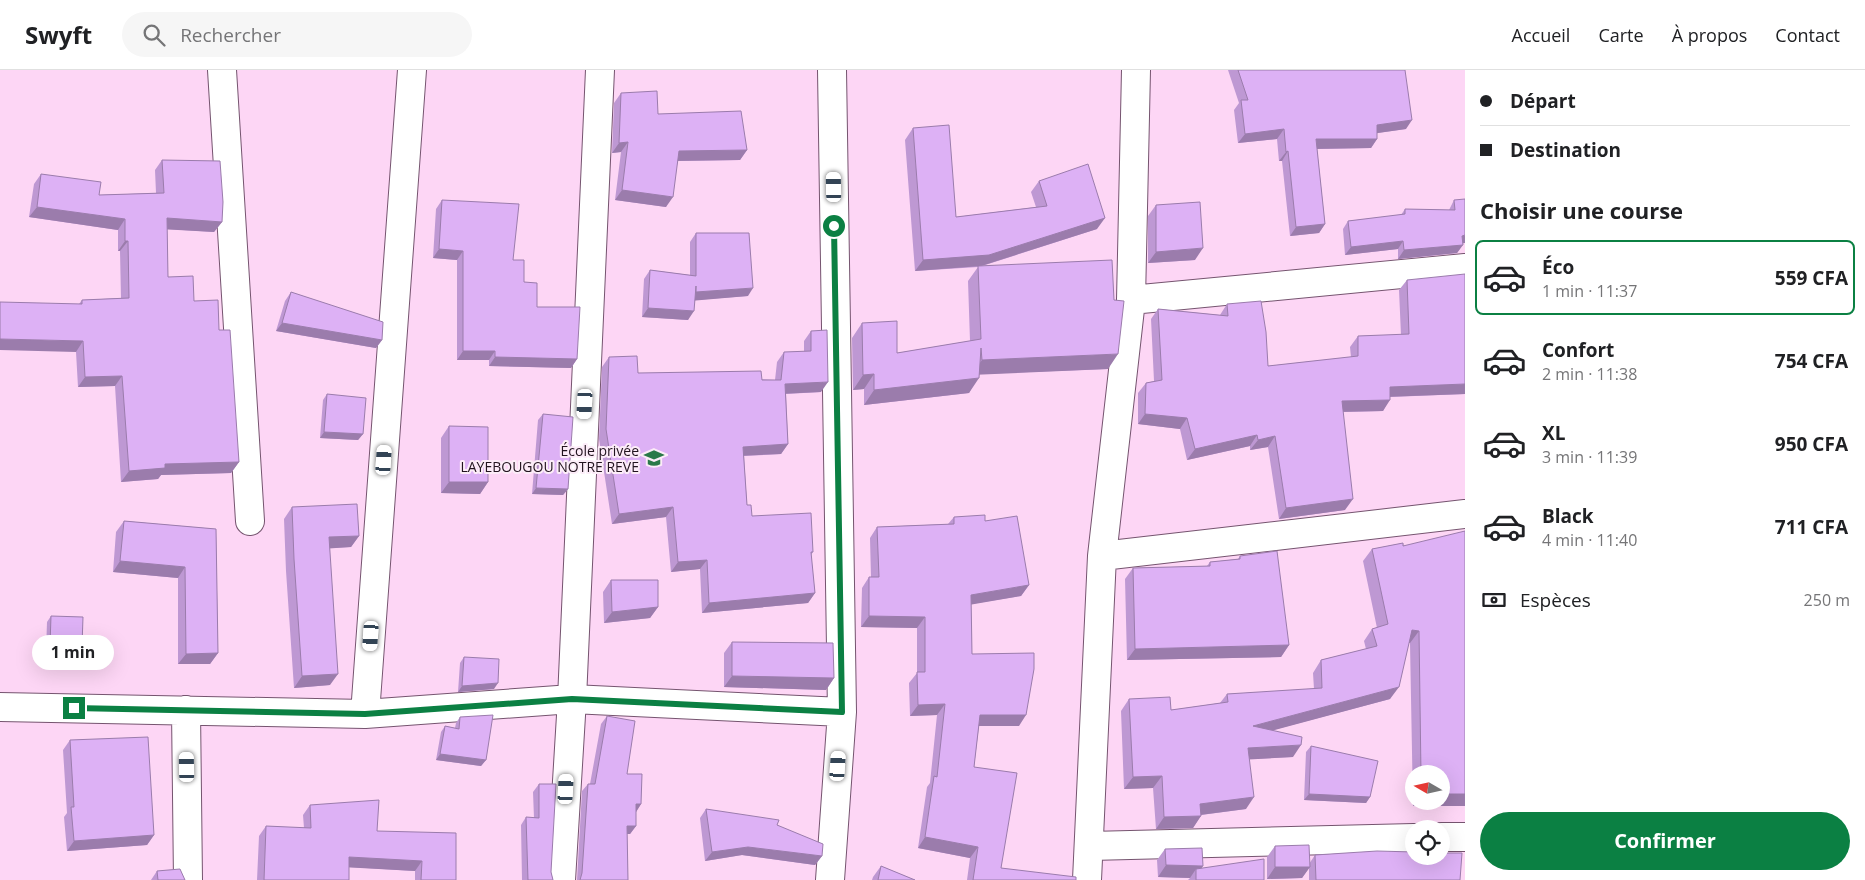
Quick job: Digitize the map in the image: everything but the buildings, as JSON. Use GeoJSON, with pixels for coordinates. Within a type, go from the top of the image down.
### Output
{"type":"FeatureCollection","features":[{"type":"Feature","properties":{"kind":"street"},"geometry":{"type":"LineString","coordinates":[[222,70],[250,521]]}},
{"type":"Feature","properties":{"kind":"street"},"geometry":{"type":"LineString","coordinates":[[365,714],[412,70]]}},
{"type":"Feature","properties":{"kind":"street"},"geometry":{"type":"LineString","coordinates":[[561,880],[572,699],[600,70]]}},
{"type":"Feature","properties":{"kind":"street"},"geometry":{"type":"LineString","coordinates":[[830,880],[842,712],[832,70]]}},
{"type":"Feature","properties":{"kind":"street"},"geometry":{"type":"LineString","coordinates":[[1087,880],[1102,556],[1130,300],[1136,70]]}},
{"type":"Feature","properties":{"kind":"street"},"geometry":{"type":"LineString","coordinates":[[1130,300],[1465,268]]}},
{"type":"Feature","properties":{"kind":"street"},"geometry":{"type":"LineString","coordinates":[[1102,556],[1465,514]]}},
{"type":"Feature","properties":{"kind":"street"},"geometry":{"type":"LineString","coordinates":[[0,707],[365,714],[572,699],[842,712]]}},
{"type":"Feature","properties":{"kind":"street"},"geometry":{"type":"LineString","coordinates":[[186,710],[188,880]]}},
{"type":"Feature","properties":{"kind":"street"},"geometry":{"type":"LineString","coordinates":[[1450,837],[1465,837]]}},
{"type":"Feature","properties":{"kind":"street"},"geometry":{"type":"LineString","coordinates":[[1090,846],[1405,838]]}},
{"type":"Feature","properties":{"kind":"place","name":"École privée LAYEBOUGOU NOTRE REVE"},"geometry":{"type":"Point","coordinates":[654,458]}},
{"type":"Feature","properties":{"kind":"route"},"geometry":{"type":"LineString","coordinates":[[74,708],[365,714],[572,699],[842,712],[834,226]]}}]}
